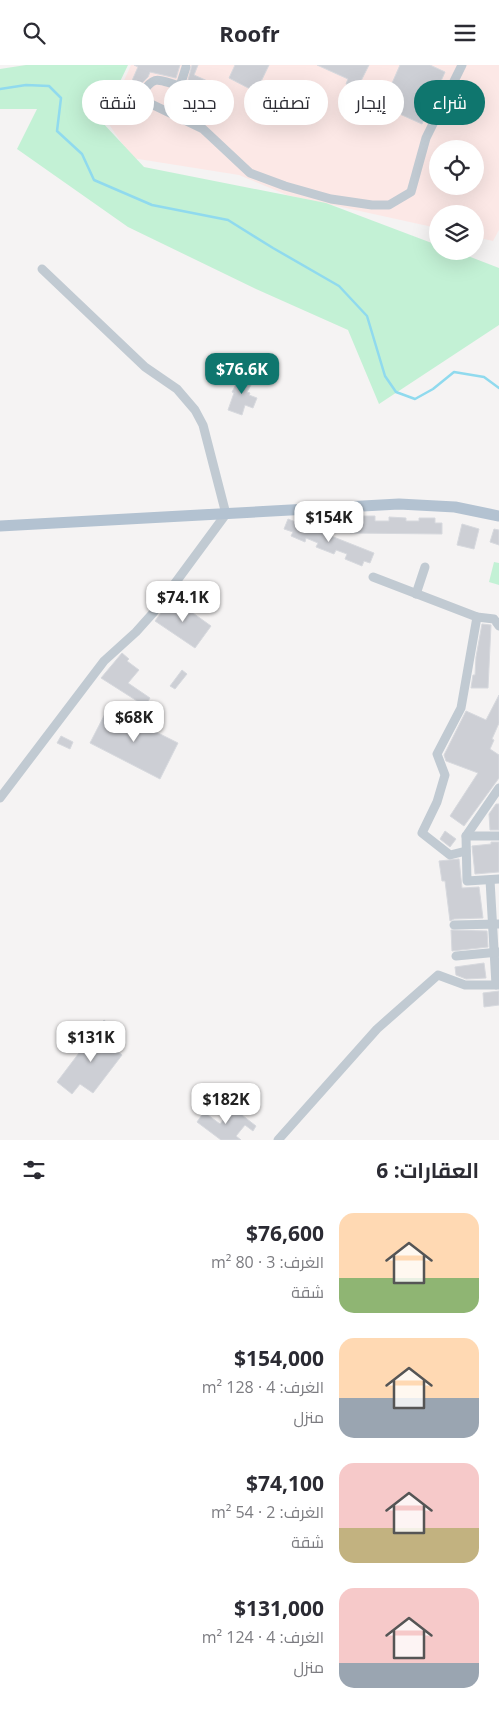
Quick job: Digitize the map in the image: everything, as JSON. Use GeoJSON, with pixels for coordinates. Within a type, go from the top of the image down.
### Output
{"type":"FeatureCollection","features":[{"type":"Feature","properties":{"kind":"main road"},"geometry":{"type":"LineString","coordinates":[[0,526],[399,504],[455,507],[499,515]]}},
{"type":"Feature","properties":{"kind":"street"},"geometry":{"type":"LineString","coordinates":[[186,67],[180,86],[156,79],[150,81],[142,93],[147,102],[203,129],[250,173],[322,196],[372,205],[389,205],[412,192],[426,138],[462,65]]}},
{"type":"Feature","properties":{"kind":"street"},"geometry":{"type":"LineString","coordinates":[[0,798],[104,661],[136,632],[153,613],[226,514],[203,425],[195,410],[177,389],[145,367],[42,269]]}},
{"type":"Feature","properties":{"kind":"street"},"geometry":{"type":"LineString","coordinates":[[416,594],[425,567]]}},
{"type":"Feature","properties":{"kind":"street"},"geometry":{"type":"LineString","coordinates":[[374,577],[477,617],[494,619],[499,626]]}},
{"type":"Feature","properties":{"kind":"street"},"geometry":{"type":"LineString","coordinates":[[466,851],[450,855],[422,833],[437,802],[445,775],[437,754],[461,707],[477,617]]}},
{"type":"Feature","properties":{"kind":"street"},"geometry":{"type":"LineString","coordinates":[[278,1140],[377,1029],[438,975],[465,985],[498,985],[495,879],[467,881],[466,836],[498,790]]}},
{"type":"Feature","properties":{"kind":"street"},"geometry":{"type":"LineString","coordinates":[[466,836],[499,837]]}},
{"type":"Feature","properties":{"kind":"street"},"geometry":{"type":"LineString","coordinates":[[454,925],[496,924]]}},
{"type":"Feature","properties":{"kind":"street"},"geometry":{"type":"LineString","coordinates":[[456,956],[497,952]]}},
{"type":"Feature","properties":{"kind":"shaded area"},"geometry":{"type":"Polygon","coordinates":[[[131,65],[499,65],[499,230],[493,241],[484,239],[484,205],[429,205],[429,226],[287,195],[239,175],[132,158],[109,125],[154,125],[154,80],[124,80],[131,65]]]}},
{"type":"Feature","properties":{"kind":"green space"},"geometry":{"type":"Polygon","coordinates":[[[26,65],[128,65],[121,80],[82,80],[82,125],[105,125],[144,167],[326,203],[429,242],[429,260],[478,260],[499,268],[499,325],[379,404],[348,330],[256,289],[128,227],[17,149],[37,109],[0,109],[0,69],[26,65]]]}},
{"type":"Feature","properties":{"kind":"green space"},"geometry":{"type":"Polygon","coordinates":[[[494,562],[499,563],[499,585],[489,582],[494,562]]]}},
{"type":"Feature","properties":{"kind":"building"},"geometry":{"type":"Polygon","coordinates":[[[134,65],[180,65],[176,78],[150,72],[145,80],[132,80],[138,67],[134,65]]]}},
{"type":"Feature","properties":{"kind":"building"},"geometry":{"type":"Polygon","coordinates":[[[192,65],[198,65],[194,75],[205,80],[188,80],[192,65]]]}},
{"type":"Feature","properties":{"kind":"building"},"geometry":{"type":"Polygon","coordinates":[[[235,65],[269,65],[262,80],[244,80],[244,86],[229,78],[235,65]]]}},
{"type":"Feature","properties":{"kind":"building"},"geometry":{"type":"Polygon","coordinates":[[[317,65],[369,65],[362,80],[348,79],[317,65]]]}},
{"type":"Feature","properties":{"kind":"building"},"geometry":{"type":"Polygon","coordinates":[[[400,65],[430,65],[445,72],[441,80],[414,80],[414,120],[404,116],[404,80],[393,80],[400,65]]]}},
{"type":"Feature","properties":{"kind":"building"},"geometry":{"type":"Polygon","coordinates":[[[243,371],[255,378],[247,392],[250,393],[249,395],[257,398],[253,408],[245,405],[242,415],[228,410],[234,393],[232,392],[243,371]]]}},
{"type":"Feature","properties":{"kind":"building"},"geometry":{"type":"Polygon","coordinates":[[[357,516],[375,516],[375,521],[389,521],[389,517],[406,518],[406,521],[419,521],[419,518],[435,518],[435,523],[442,523],[442,534],[350,533],[350,520],[357,520],[357,516]]]}},
{"type":"Feature","properties":{"kind":"building"},"geometry":{"type":"Polygon","coordinates":[[[288,519],[374,553],[370,563],[364,561],[362,566],[345,559],[347,554],[336,550],[334,554],[316,547],[318,543],[306,538],[305,542],[291,536],[293,532],[284,529],[288,519]]]}},
{"type":"Feature","properties":{"kind":"building"},"geometry":{"type":"Polygon","coordinates":[[[462,524],[479,529],[474,549],[457,545],[462,524]]]}},
{"type":"Feature","properties":{"kind":"building"},"geometry":{"type":"Polygon","coordinates":[[[494,529],[499,530],[499,545],[490,542],[494,529]]]}},
{"type":"Feature","properties":{"kind":"building"},"geometry":{"type":"Polygon","coordinates":[[[172,598],[211,626],[195,648],[155,621],[172,598]]]}},
{"type":"Feature","properties":{"kind":"building"},"geometry":{"type":"Polygon","coordinates":[[[482,624],[491,625],[488,688],[471,688],[473,675],[475,675],[482,624]]]}},
{"type":"Feature","properties":{"kind":"building"},"geometry":{"type":"Polygon","coordinates":[[[122,653],[129,659],[127,661],[139,670],[128,683],[150,698],[145,706],[101,678],[122,653]]]}},
{"type":"Feature","properties":{"kind":"building"},"geometry":{"type":"Polygon","coordinates":[[[182,670],[187,674],[175,689],[170,686],[182,670]]]}},
{"type":"Feature","properties":{"kind":"building"},"geometry":{"type":"Polygon","coordinates":[[[499,695],[499,723],[490,749],[499,755],[499,778],[464,826],[450,816],[478,773],[446,761],[444,755],[466,711],[486,720],[499,695]]]}},
{"type":"Feature","properties":{"kind":"building"},"geometry":{"type":"Polygon","coordinates":[[[108,708],[178,743],[160,779],[90,743],[108,708]]]}},
{"type":"Feature","properties":{"kind":"building"},"geometry":{"type":"Polygon","coordinates":[[[61,736],[73,742],[70,749],[57,743],[61,736]]]}},
{"type":"Feature","properties":{"kind":"building"},"geometry":{"type":"Polygon","coordinates":[[[496,804],[499,804],[499,830],[490,830],[489,814],[496,804]]]}},
{"type":"Feature","properties":{"kind":"building"},"geometry":{"type":"Polygon","coordinates":[[[445,831],[456,839],[450,847],[440,839],[445,831]]]}},
{"type":"Feature","properties":{"kind":"building"},"geometry":{"type":"Polygon","coordinates":[[[491,842],[499,842],[499,872],[475,874],[472,846],[491,844],[491,842]]]}},
{"type":"Feature","properties":{"kind":"building"},"geometry":{"type":"Polygon","coordinates":[[[459,859],[462,888],[479,887],[483,918],[454,919],[450,921],[445,881],[442,881],[439,861],[459,859]]]}},
{"type":"Feature","properties":{"kind":"building"},"geometry":{"type":"Polygon","coordinates":[[[451,930],[487,931],[488,947],[452,951],[451,930]]]}},
{"type":"Feature","properties":{"kind":"building"},"geometry":{"type":"Polygon","coordinates":[[[484,963],[486,978],[466,979],[456,975],[455,967],[484,963]]]}},
{"type":"Feature","properties":{"kind":"building"},"geometry":{"type":"Polygon","coordinates":[[[499,991],[499,1005],[484,1007],[483,993],[499,991]]]}},
{"type":"Feature","properties":{"kind":"building"},"geometry":{"type":"Polygon","coordinates":[[[104,1020],[112,1027],[103,1040],[122,1055],[93,1093],[80,1084],[72,1094],[57,1082],[104,1020]]]}},
{"type":"Feature","properties":{"kind":"building"},"geometry":{"type":"Polygon","coordinates":[[[233,1108],[256,1126],[253,1131],[245,1125],[236,1136],[241,1140],[221,1140],[197,1122],[204,1112],[220,1124],[233,1108]]]}},
{"type":"Feature","properties":{"kind":"waterway"},"geometry":{"type":"LineString","coordinates":[[0,89],[26,85],[49,86],[61,98],[57,131],[82,154],[94,180],[152,205],[228,220],[339,286],[367,316],[385,376],[396,392],[415,399],[433,389],[454,372],[484,377],[499,388]]}}]}
